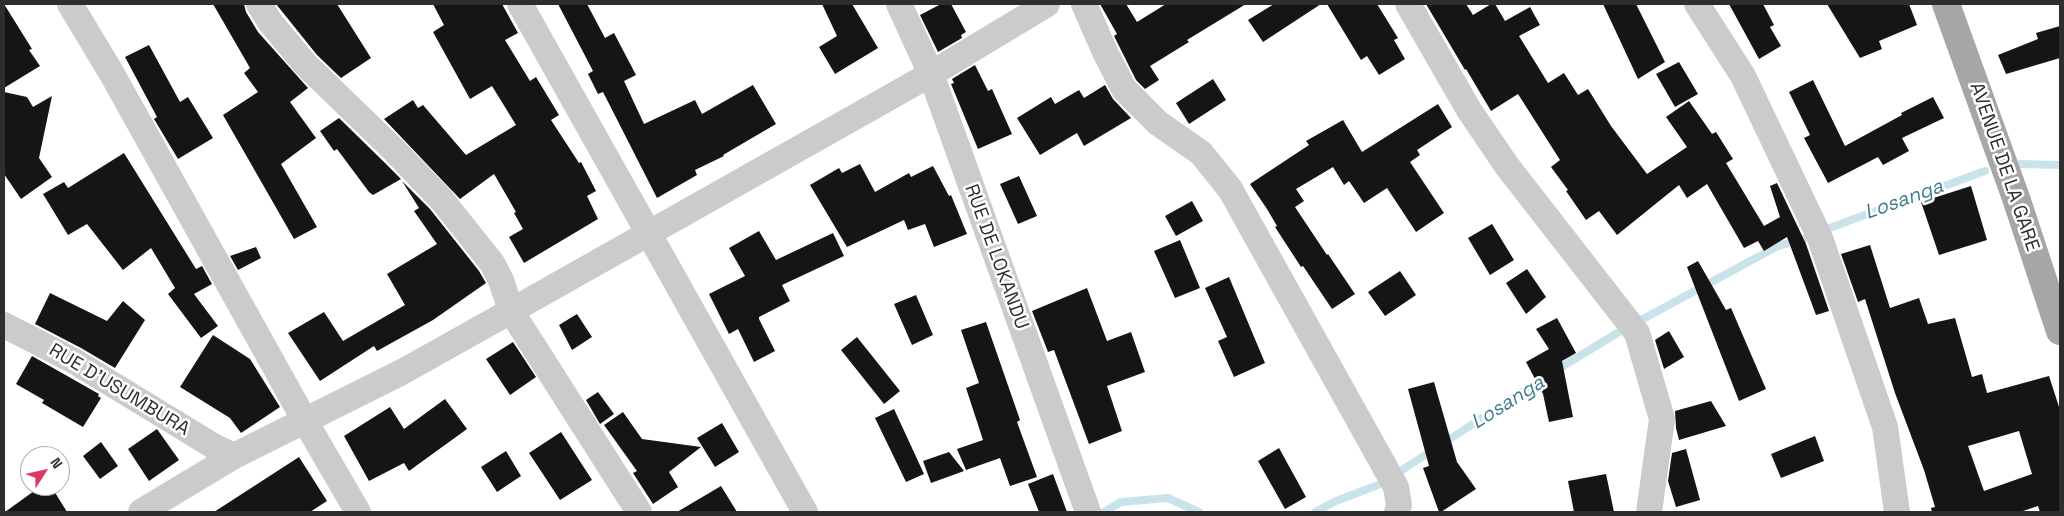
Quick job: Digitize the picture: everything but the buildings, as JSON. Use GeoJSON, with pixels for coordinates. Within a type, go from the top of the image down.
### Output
{"type":"FeatureCollection","features":[{"type":"Feature","properties":{"kind":"main road","name":"AVENUE DE LA GARE"},"geometry":{"type":"LineString","coordinates":[[1946,4],[2060,331]]}},
{"type":"Feature","properties":{"kind":"street"},"geometry":{"type":"LineString","coordinates":[[70,4],[112,74],[305,421],[358,512]]}},
{"type":"Feature","properties":{"kind":"street"},"geometry":{"type":"LineString","coordinates":[[259,4],[270,22],[306,65],[394,150],[441,199],[492,263],[501,280],[511,311],[639,512]]}},
{"type":"Feature","properties":{"kind":"street"},"geometry":{"type":"LineString","coordinates":[[520,4],[647,234],[805,512]]}},
{"type":"Feature","properties":{"kind":"street","name":"RUE DE LOKANDU"},"geometry":{"type":"LineString","coordinates":[[898,4],[931,74],[1088,512]]}},
{"type":"Feature","properties":{"kind":"street"},"geometry":{"type":"LineString","coordinates":[[141,512],[234,456],[402,372],[511,311],[931,74],[1047,4]]}},
{"type":"Feature","properties":{"kind":"street"},"geometry":{"type":"LineString","coordinates":[[1084,4],[1124,89],[1158,123],[1201,153],[1230,189],[1396,486],[1399,505],[1397,512]]}},
{"type":"Feature","properties":{"kind":"street"},"geometry":{"type":"LineString","coordinates":[[1408,4],[1469,110],[1507,166],[1637,333],[1662,419],[1649,512]]}},
{"type":"Feature","properties":{"kind":"street"},"geometry":{"type":"LineString","coordinates":[[1697,4],[1743,76],[1820,238],[1885,427],[1897,512]]}},
{"type":"Feature","properties":{"kind":"street","name":"RUE D'USUMBURA"},"geometry":{"type":"LineString","coordinates":[[4,325],[74,360],[215,447],[234,456]]}},
{"type":"Feature","properties":{"kind":"waterway","name":"Losanga"},"geometry":{"type":"LineString","coordinates":[[2020,164],[2060,165]]}},
{"type":"Feature","properties":{"kind":"waterway","name":"Losanga"},"geometry":{"type":"LineString","coordinates":[[1824,230],[1985,171]]}},
{"type":"Feature","properties":{"kind":"waterway","name":"Losanga"},"geometry":{"type":"LineString","coordinates":[[1641,320],[1778,246],[1810,237]]}},
{"type":"Feature","properties":{"kind":"waterway","name":"Losanga"},"geometry":{"type":"LineString","coordinates":[[1555,371],[1619,332]]}},
{"type":"Feature","properties":{"kind":"waterway","name":"Losanga"},"geometry":{"type":"LineString","coordinates":[[1396,474],[1545,377]]}},
{"type":"Feature","properties":{"kind":"waterway","name":"Losanga"},"geometry":{"type":"LineString","coordinates":[[1315,512],[1336,501],[1378,485]]}},
{"type":"Feature","properties":{"kind":"waterway","name":"Losanga"},"geometry":{"type":"LineString","coordinates":[[1104,512],[1121,502],[1168,498],[1199,512]]}}]}
